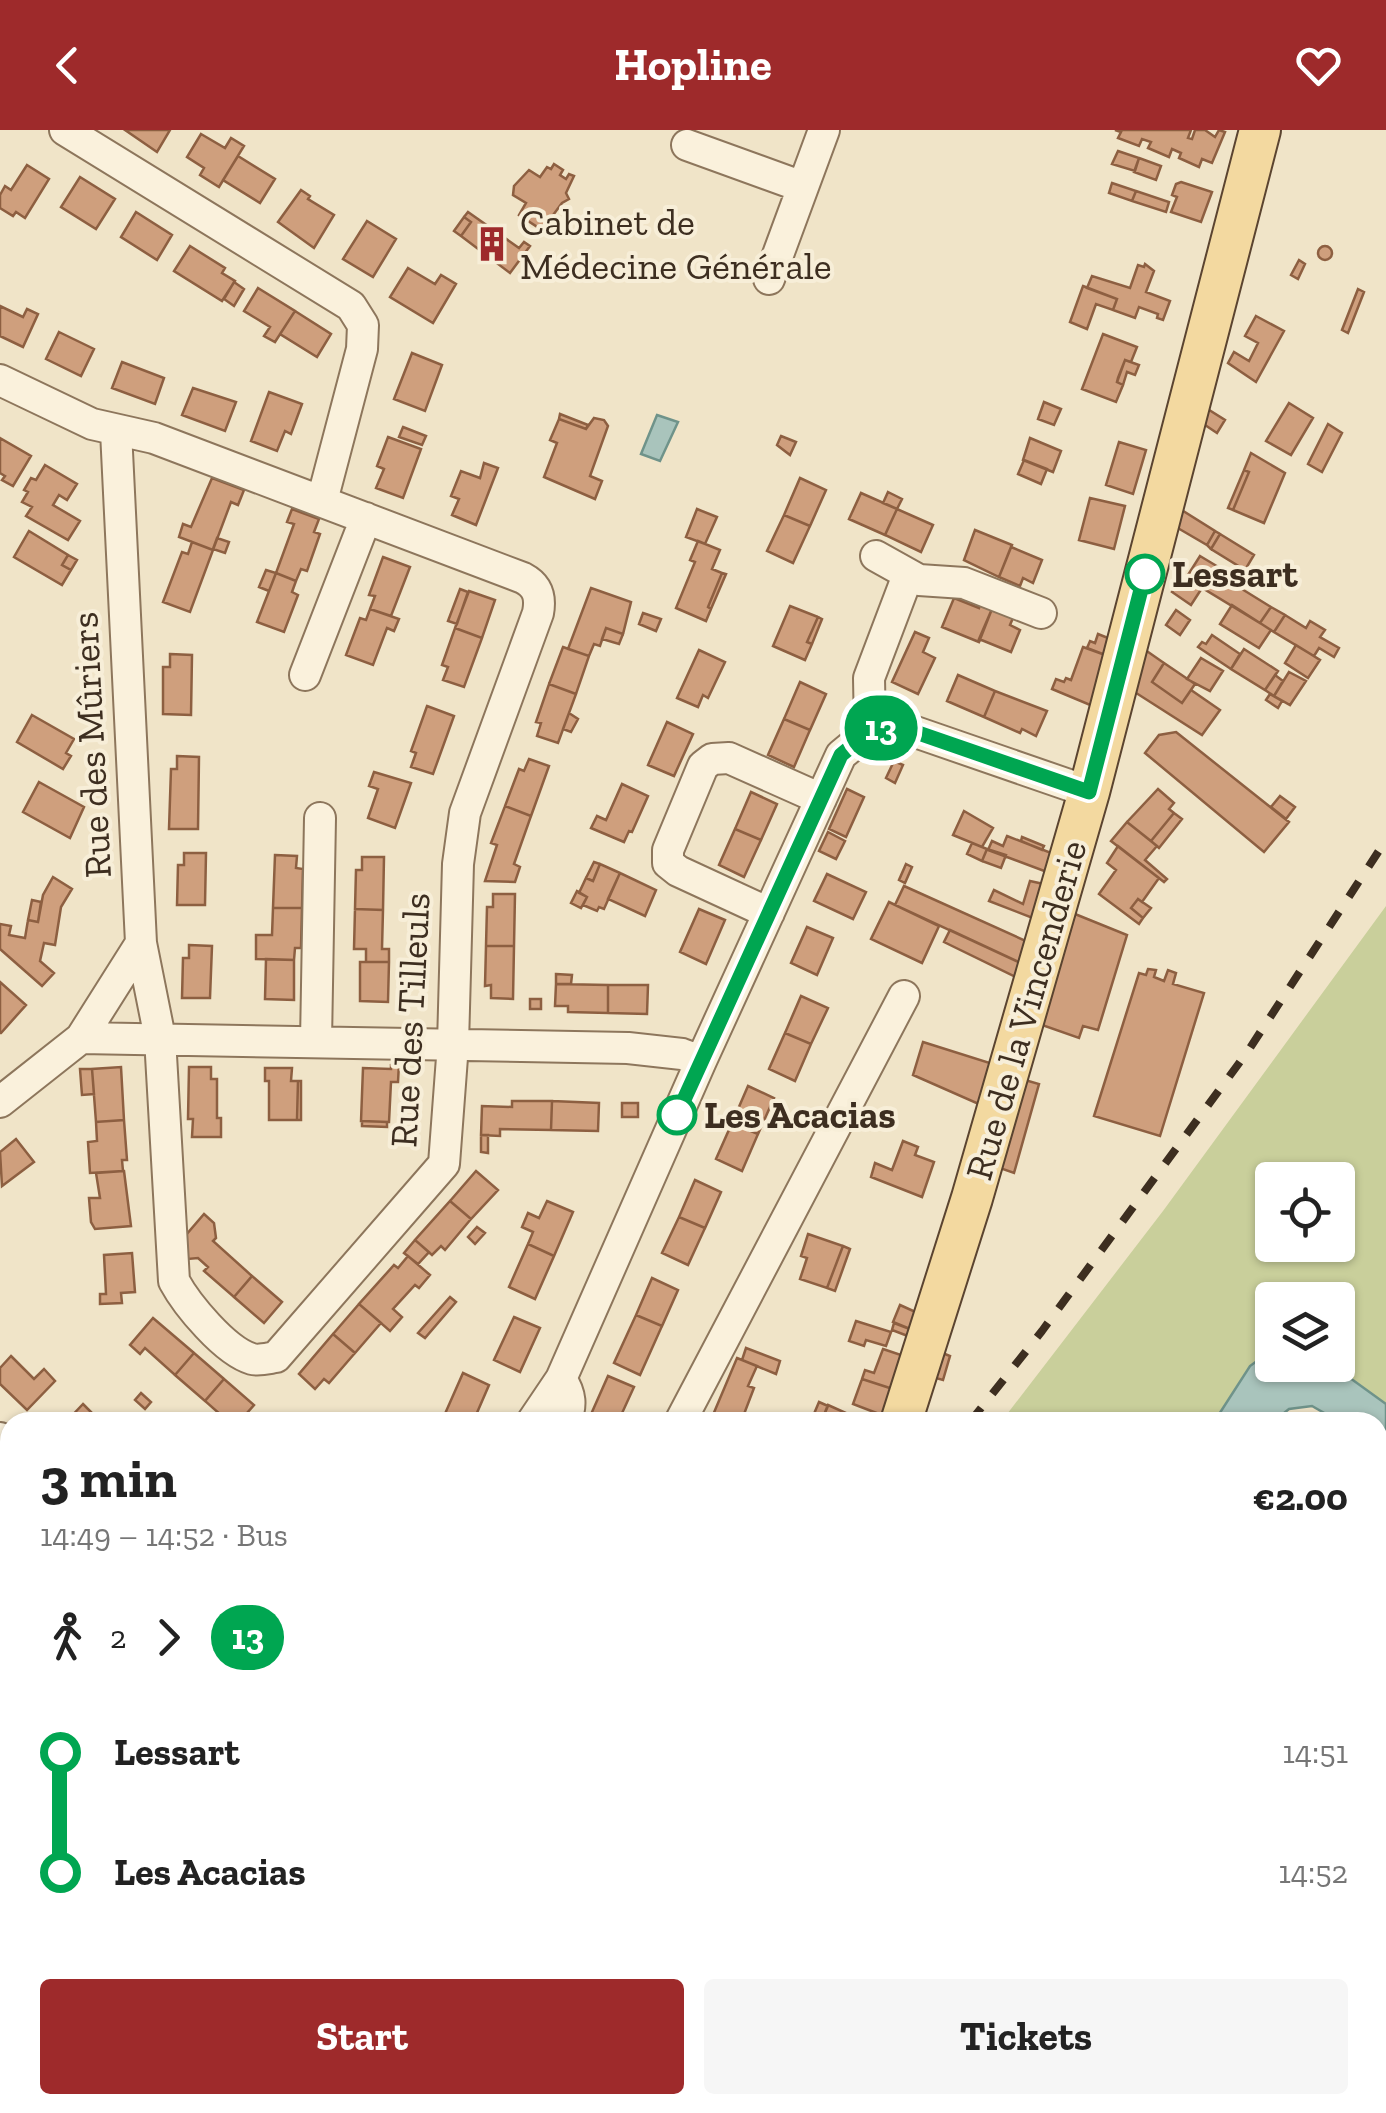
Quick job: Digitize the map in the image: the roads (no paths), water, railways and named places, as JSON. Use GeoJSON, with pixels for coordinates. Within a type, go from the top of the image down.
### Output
{"type":"FeatureCollection","features":[{"type":"Feature","properties":{"kind":"main road","name":"Rue de la Vincenderie"},"geometry":{"type":"LineString","coordinates":[[904,1412],[972,1198],[1089,792],[1260,130]]}},
{"type":"Feature","properties":{"kind":"street"},"geometry":{"type":"LineString","coordinates":[[66,130],[351,306],[363,325],[362,349],[322,502]]}},
{"type":"Feature","properties":{"kind":"street"},"geometry":{"type":"LineString","coordinates":[[769,279],[824,130]]}},
{"type":"Feature","properties":{"kind":"street"},"geometry":{"type":"LineString","coordinates":[[687,145],[803,188]]}},
{"type":"Feature","properties":{"kind":"street","name":"Rue des Tilleuls"},"geometry":{"type":"LineString","coordinates":[[0,380],[81,419],[154,438],[523,578],[532,583],[540,601],[465,813],[458,864],[453,1044],[444,1164],[276,1357],[254,1360],[238,1352],[188,1306],[174,1280],[160,1038],[140,942]]}},
{"type":"Feature","properties":{"kind":"street","name":"Rue des Mûriers"},"geometry":{"type":"LineString","coordinates":[[116,431],[140,942]]}},
{"type":"Feature","properties":{"kind":"street"},"geometry":{"type":"LineString","coordinates":[[306,674],[366,518]]}},
{"type":"Feature","properties":{"kind":"street"},"geometry":{"type":"LineString","coordinates":[[876,556],[928,583],[964,583],[1041,613]]}},
{"type":"Feature","properties":{"kind":"street"},"geometry":{"type":"LineString","coordinates":[[870,731],[868,678],[908,575]]}},
{"type":"Feature","properties":{"kind":"street"},"geometry":{"type":"LineString","coordinates":[[539,1412],[561,1379],[841,755],[870,731],[889,726],[912,730],[1089,792]]}},
{"type":"Feature","properties":{"kind":"street"},"geometry":{"type":"LineString","coordinates":[[770,913],[668,863],[668,850],[703,766],[712,758],[729,758],[821,799]]}},
{"type":"Feature","properties":{"kind":"street"},"geometry":{"type":"LineString","coordinates":[[316,1041],[320,818]]}},
{"type":"Feature","properties":{"kind":"street"},"geometry":{"type":"LineString","coordinates":[[0,1102],[81,1038],[140,942]]}},
{"type":"Feature","properties":{"kind":"street"},"geometry":{"type":"LineString","coordinates":[[685,1412],[904,996]]}},
{"type":"Feature","properties":{"kind":"street"},"geometry":{"type":"LineString","coordinates":[[81,1038],[628,1048],[682,1054],[701,1061]]}},
{"type":"Feature","properties":{"kind":"street"},"geometry":{"type":"LineString","coordinates":[[561,1379],[568,1390],[569,1412]]}},
{"type":"Feature","properties":{"kind":"water"},"geometry":{"type":"Polygon","coordinates":[[[657,415],[678,422],[660,461],[641,454],[657,415]]]}},
{"type":"Feature","properties":{"kind":"water"},"geometry":{"type":"Polygon","coordinates":[[[1255,1362],[1255,1382],[1355,1382],[1386,1404],[1386,1412],[1322,1412],[1312,1406],[1285,1412],[1220,1412],[1255,1362]]]}},
{"type":"Feature","properties":{"kind":"railway"},"geometry":{"type":"LineString","coordinates":[[978,1412],[1248,1051],[1386,840]]}},
{"type":"Feature","properties":{"kind":"place","name":"Cabinet de Médecine Générale"},"geometry":{"type":"Point","coordinates":[492,244]}},
{"type":"Feature","properties":{"kind":"place","name":"Lessart"},"geometry":{"type":"Point","coordinates":[1145,574]}},
{"type":"Feature","properties":{"kind":"place","name":"Les Acacias"},"geometry":{"type":"Point","coordinates":[677,1115]}}]}
